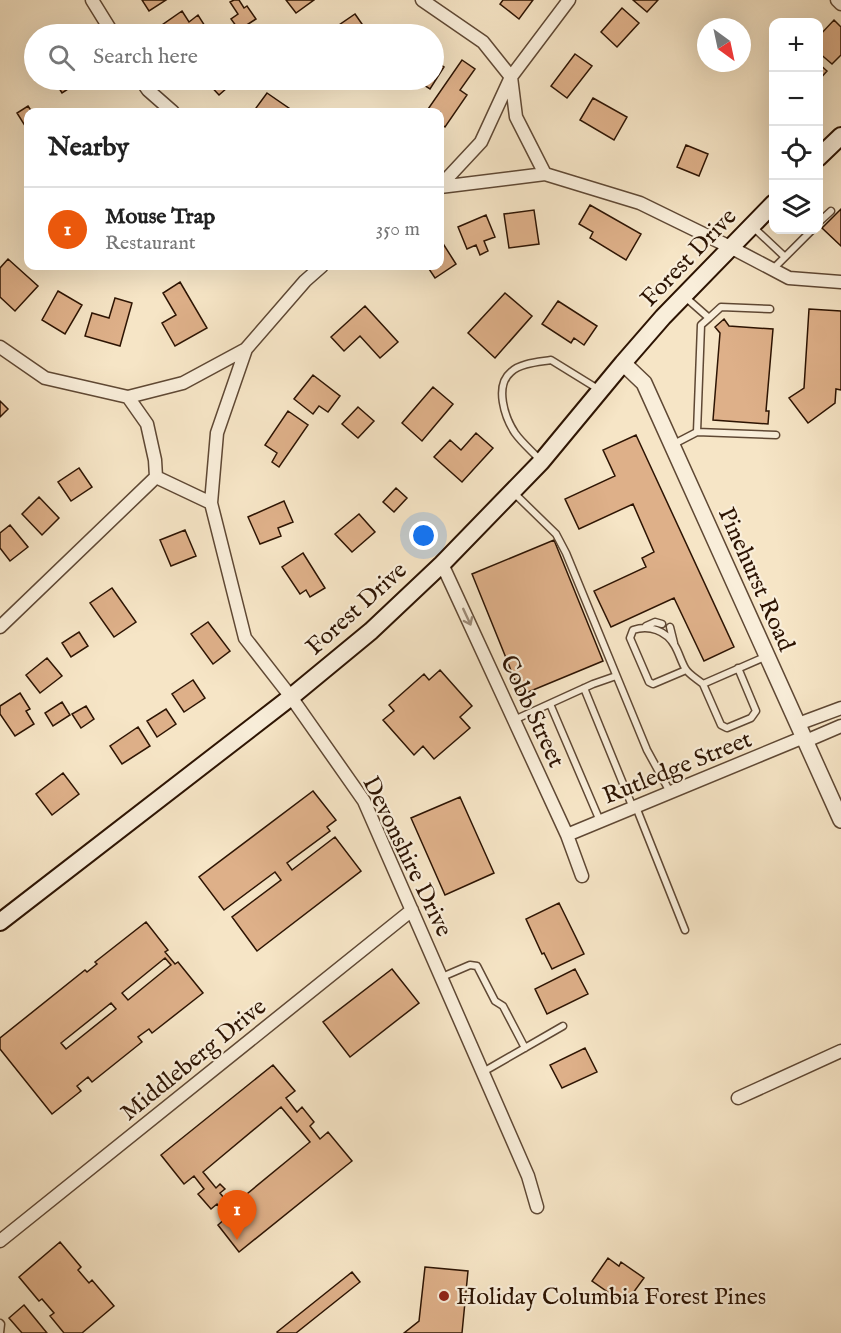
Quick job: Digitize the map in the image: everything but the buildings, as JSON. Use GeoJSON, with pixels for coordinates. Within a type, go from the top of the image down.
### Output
{"type":"FeatureCollection","features":[{"type":"Feature","properties":{"kind":"main road"},"geometry":{"type":"LineString","coordinates":[[823,155],[838,144]]}},
{"type":"Feature","properties":{"kind":"main road","name":"Forest Drive"},"geometry":{"type":"LineString","coordinates":[[0,922],[291,697],[371,631],[442,564],[541,462],[623,363],[769,208]]}},
{"type":"Feature","properties":{"kind":"street"},"geometry":{"type":"LineString","coordinates":[[92,0],[107,24]]}},
{"type":"Feature","properties":{"kind":"street"},"geometry":{"type":"LineString","coordinates":[[422,0],[483,42],[511,77],[516,117],[545,174]]}},
{"type":"Feature","properties":{"kind":"street"},"geometry":{"type":"LineString","coordinates":[[444,183],[481,142],[511,77],[569,0]]}},
{"type":"Feature","properties":{"kind":"street"},"geometry":{"type":"LineString","coordinates":[[837,0],[841,4]]}},
{"type":"Feature","properties":{"kind":"street"},"geometry":{"type":"LineString","coordinates":[[148,90],[168,108]]}},
{"type":"Feature","properties":{"kind":"street"},"geometry":{"type":"LineString","coordinates":[[444,187],[545,174],[639,203],[789,278],[841,282]]}},
{"type":"Feature","properties":{"kind":"street"},"geometry":{"type":"LineString","coordinates":[[0,347],[45,378],[128,397],[183,382],[246,349],[305,281],[317,270]]}},
{"type":"Feature","properties":{"kind":"street","name":"Devonshire Drive"},"geometry":{"type":"LineString","coordinates":[[246,349],[217,433],[211,503],[245,638],[291,697],[364,801],[528,1176],[537,1207]]}},
{"type":"Feature","properties":{"kind":"street","name":"Pinehurst Road"},"geometry":{"type":"LineString","coordinates":[[623,363],[644,383],[841,820]]}},
{"type":"Feature","properties":{"kind":"street"},"geometry":{"type":"LineString","coordinates":[[0,627],[156,477],[155,460],[147,424],[128,397]]}},
{"type":"Feature","properties":{"kind":"street"},"geometry":{"type":"LineString","coordinates":[[156,477],[211,503]]}},
{"type":"Feature","properties":{"kind":"street","name":"Cobb Street"},"geometry":{"type":"LineString","coordinates":[[442,564],[567,835],[582,876]]}},
{"type":"Feature","properties":{"kind":"street"},"geometry":{"type":"LineString","coordinates":[[803,734],[841,708]]}},
{"type":"Feature","properties":{"kind":"street"},"geometry":{"type":"LineString","coordinates":[[803,734],[841,726]]}},
{"type":"Feature","properties":{"kind":"street","name":"Rutledge Street"},"geometry":{"type":"LineString","coordinates":[[567,835],[670,793],[803,734]]}},
{"type":"Feature","properties":{"kind":"street","name":"Middleberg Drive"},"geometry":{"type":"LineString","coordinates":[[0,1241],[412,910]]}},
{"type":"Feature","properties":{"kind":"street"},"geometry":{"type":"LineString","coordinates":[[738,1098],[841,1051]]}},
{"type":"Feature","properties":{"kind":"lane"},"geometry":{"type":"LineString","coordinates":[[823,219],[831,211]]}},
{"type":"Feature","properties":{"kind":"lane"},"geometry":{"type":"LineString","coordinates":[[751,226],[785,257]]}},
{"type":"Feature","properties":{"kind":"lane"},"geometry":{"type":"LineString","coordinates":[[773,269],[808,234]]}},
{"type":"Feature","properties":{"kind":"lane"},"geometry":{"type":"LineString","coordinates":[[684,296],[709,318]]}},
{"type":"Feature","properties":{"kind":"lane"},"geometry":{"type":"LineString","coordinates":[[697,432],[701,325],[721,307],[770,309]]}},
{"type":"Feature","properties":{"kind":"lane"},"geometry":{"type":"LineString","coordinates":[[541,462],[515,433],[503,405],[501,386],[510,372],[528,363],[551,360],[601,390]]}},
{"type":"Feature","properties":{"kind":"lane"},"geometry":{"type":"LineString","coordinates":[[672,445],[697,432],[776,435]]}},
{"type":"Feature","properties":{"kind":"lane"},"geometry":{"type":"LineString","coordinates":[[512,492],[556,534],[566,553],[647,750],[670,793]]}},
{"type":"Feature","properties":{"kind":"lane"},"geometry":{"type":"LineString","coordinates":[[641,628],[655,622],[662,624]]}},
{"type":"Feature","properties":{"kind":"lane"},"geometry":{"type":"LineString","coordinates":[[674,643],[663,633],[651,627],[633,630],[630,638],[649,682],[653,684],[686,670]]}},
{"type":"Feature","properties":{"kind":"lane"},"geometry":{"type":"LineString","coordinates":[[670,627],[674,643],[686,670],[703,684],[721,725],[727,728],[751,718],[756,711],[738,669]]}},
{"type":"Feature","properties":{"kind":"lane"},"geometry":{"type":"LineString","coordinates":[[703,684],[767,656]]}},
{"type":"Feature","properties":{"kind":"lane"},"geometry":{"type":"LineString","coordinates":[[514,720],[616,676]]}},
{"type":"Feature","properties":{"kind":"lane"},"geometry":{"type":"LineString","coordinates":[[584,688],[684,930]]}},
{"type":"Feature","properties":{"kind":"lane"},"geometry":{"type":"LineString","coordinates":[[550,704],[600,822]]}},
{"type":"Feature","properties":{"kind":"lane"},"geometry":{"type":"LineString","coordinates":[[441,978],[470,965],[477,966],[495,1001],[503,1006],[525,1048]]}},
{"type":"Feature","properties":{"kind":"lane"},"geometry":{"type":"LineString","coordinates":[[483,1072],[563,1026]]}},
{"type":"Feature","properties":{"kind":"lane"},"geometry":{"type":"LineString","coordinates":[[0,1323],[0,1333]]}},
{"type":"Feature","properties":{"kind":"place","name":"Mouse Trap"},"geometry":{"type":"Point","coordinates":[237,1240]}},
{"type":"Feature","properties":{"kind":"place","name":"Holiday Columbia Forest Pines"},"geometry":{"type":"Point","coordinates":[444,1296]}}]}
